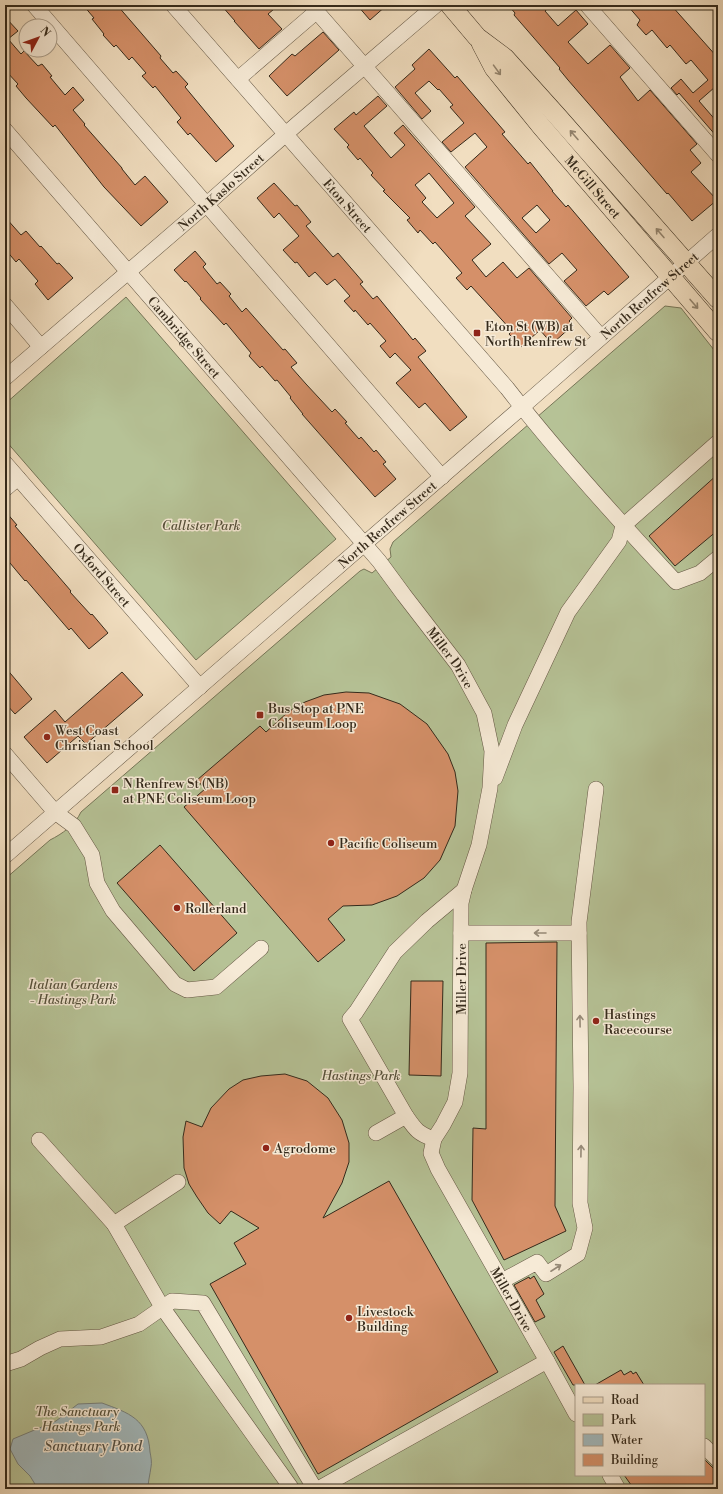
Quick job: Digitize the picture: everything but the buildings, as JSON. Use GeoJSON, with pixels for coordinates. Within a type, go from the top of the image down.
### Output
{"type":"FeatureCollection","features":[{"type":"Feature","properties":{"kind":"main road","name":"McGill Street"},"geometry":{"type":"LineString","coordinates":[[450,5],[477,36],[504,58],[718,299]]}},
{"type":"Feature","properties":{"kind":"main road","name":"McGill Street"},"geometry":{"type":"LineString","coordinates":[[477,36],[494,68],[541,126],[718,332]]}},
{"type":"Feature","properties":{"kind":"street"},"geometry":{"type":"LineString","coordinates":[[34,5],[442,477]]}},
{"type":"Feature","properties":{"kind":"street","name":"Eton Street"},"geometry":{"type":"LineString","coordinates":[[174,5],[507,388],[535,424],[623,526],[676,582],[700,573],[718,558]]}},
{"type":"Feature","properties":{"kind":"street","name":"North Kaslo Street"},"geometry":{"type":"LineString","coordinates":[[5,378],[436,5]]}},
{"type":"Feature","properties":{"kind":"street"},"geometry":{"type":"LineString","coordinates":[[587,5],[718,155]]}},
{"type":"Feature","properties":{"kind":"street"},"geometry":{"type":"LineString","coordinates":[[238,78],[314,8],[600,337]]}},
{"type":"Feature","properties":{"kind":"street","name":"Cambridge Street"},"geometry":{"type":"LineString","coordinates":[[5,130],[364,544]]}},
{"type":"Feature","properties":{"kind":"street","name":"North Renfrew Street"},"geometry":{"type":"LineString","coordinates":[[5,856],[442,477],[718,235]]}},
{"type":"Feature","properties":{"kind":"street"},"geometry":{"type":"LineString","coordinates":[[5,306],[41,347]]}},
{"type":"Feature","properties":{"kind":"street"},"geometry":{"type":"LineString","coordinates":[[490,788],[516,725],[568,612],[619,541],[623,526],[718,442]]}},
{"type":"Feature","properties":{"kind":"street","name":"Oxford Street"},"geometry":{"type":"LineString","coordinates":[[5,463],[200,687]]}},
{"type":"Feature","properties":{"kind":"street"},"geometry":{"type":"LineString","coordinates":[[5,489],[18,478]]}},
{"type":"Feature","properties":{"kind":"street","name":"Miller Drive"},"geometry":{"type":"LineString","coordinates":[[364,544],[382,564],[458,665],[484,713],[492,750],[490,788],[479,845],[461,903],[460,1073],[455,1102],[434,1139],[431,1153],[438,1169],[575,1412]]}},
{"type":"Feature","properties":{"kind":"street"},"geometry":{"type":"LineString","coordinates":[[5,754],[55,812],[74,826],[92,855],[97,883],[113,911],[175,984],[187,990],[216,987],[261,948]]}},
{"type":"Feature","properties":{"kind":"street"},"geometry":{"type":"LineString","coordinates":[[502,1281],[537,1262],[546,1274],[578,1254],[585,1228],[580,1203],[581,1087],[579,922],[596,789]]}},
{"type":"Feature","properties":{"kind":"street"},"geometry":{"type":"LineString","coordinates":[[434,1139],[425,1137],[416,1131],[350,1019],[395,952],[427,921],[464,890]]}},
{"type":"Feature","properties":{"kind":"street"},"geometry":{"type":"LineString","coordinates":[[460,933],[579,933]]}},
{"type":"Feature","properties":{"kind":"street"},"geometry":{"type":"LineString","coordinates":[[376,1133],[406,1116]]}},
{"type":"Feature","properties":{"kind":"street"},"geometry":{"type":"LineString","coordinates":[[39,1140],[114,1224],[162,1307],[292,1489]]}},
{"type":"Feature","properties":{"kind":"street"},"geometry":{"type":"LineString","coordinates":[[114,1224],[178,1182]]}},
{"type":"Feature","properties":{"kind":"street"},"geometry":{"type":"LineString","coordinates":[[5,1364],[22,1359],[40,1348],[60,1339],[101,1337],[139,1324],[172,1301],[203,1303],[316,1489],[547,1361]]}},
{"type":"Feature","properties":{"kind":"street"},"geometry":{"type":"LineString","coordinates":[[705,1447],[718,1460]]}},
{"type":"Feature","properties":{"kind":"street"},"geometry":{"type":"LineString","coordinates":[[611,1476],[618,1489]]}},
{"type":"Feature","properties":{"kind":"green space","name":"Callister Park"},"geometry":{"type":"Polygon","coordinates":[[[126,297],[336,539],[196,660],[5,440],[5,404],[126,297]]]}},
{"type":"Feature","properties":{"kind":"green space","name":"Hastings Park"},"geometry":{"type":"Polygon","coordinates":[[[665,306],[681,308],[718,355],[718,1489],[5,1489],[5,879],[50,840],[68,829],[81,812],[360,571],[364,569],[372,573],[391,557],[390,549],[393,542],[665,306]]]}},
{"type":"Feature","properties":{"kind":"water","name":"Sanctuary Pond"},"geometry":{"type":"Polygon","coordinates":[[[102,1403],[129,1414],[141,1425],[145,1432],[151,1462],[148,1489],[38,1489],[30,1476],[18,1464],[10,1449],[13,1439],[56,1421],[78,1404],[102,1403]]]}},
{"type":"Feature","properties":{"kind":"place","name":"Eton St (WB) at North Renfrew St"},"geometry":{"type":"Point","coordinates":[477,333]}},
{"type":"Feature","properties":{"kind":"place","name":"Bus Stop at PNE Coliseum Loop"},"geometry":{"type":"Point","coordinates":[260,715]}},
{"type":"Feature","properties":{"kind":"place","name":"West Coast Christian School"},"geometry":{"type":"Point","coordinates":[47,737]}},
{"type":"Feature","properties":{"kind":"place","name":"N Renfrew St (NB) at PNE Coliseum Loop"},"geometry":{"type":"Point","coordinates":[115,790]}},
{"type":"Feature","properties":{"kind":"place","name":"Pacific Coliseum"},"geometry":{"type":"Point","coordinates":[331,843]}},
{"type":"Feature","properties":{"kind":"place","name":"Rollerland"},"geometry":{"type":"Point","coordinates":[177,908]}},
{"type":"Feature","properties":{"kind":"place","name":"Hastings Racecourse"},"geometry":{"type":"Point","coordinates":[596,1021]}},
{"type":"Feature","properties":{"kind":"place","name":"Agrodome"},"geometry":{"type":"Point","coordinates":[266,1148]}},
{"type":"Feature","properties":{"kind":"place","name":"Livestock Building"},"geometry":{"type":"Point","coordinates":[349,1318]}},
{"type":"Feature","properties":{"kind":"park label","name":"Italian Gardens - Hastings Park"},"geometry":{"type":"Point","coordinates":[73,992]}},
{"type":"Feature","properties":{"kind":"park label","name":"The Sanctuary - Hastings Park"},"geometry":{"type":"Point","coordinates":[77,1418]}}]}
